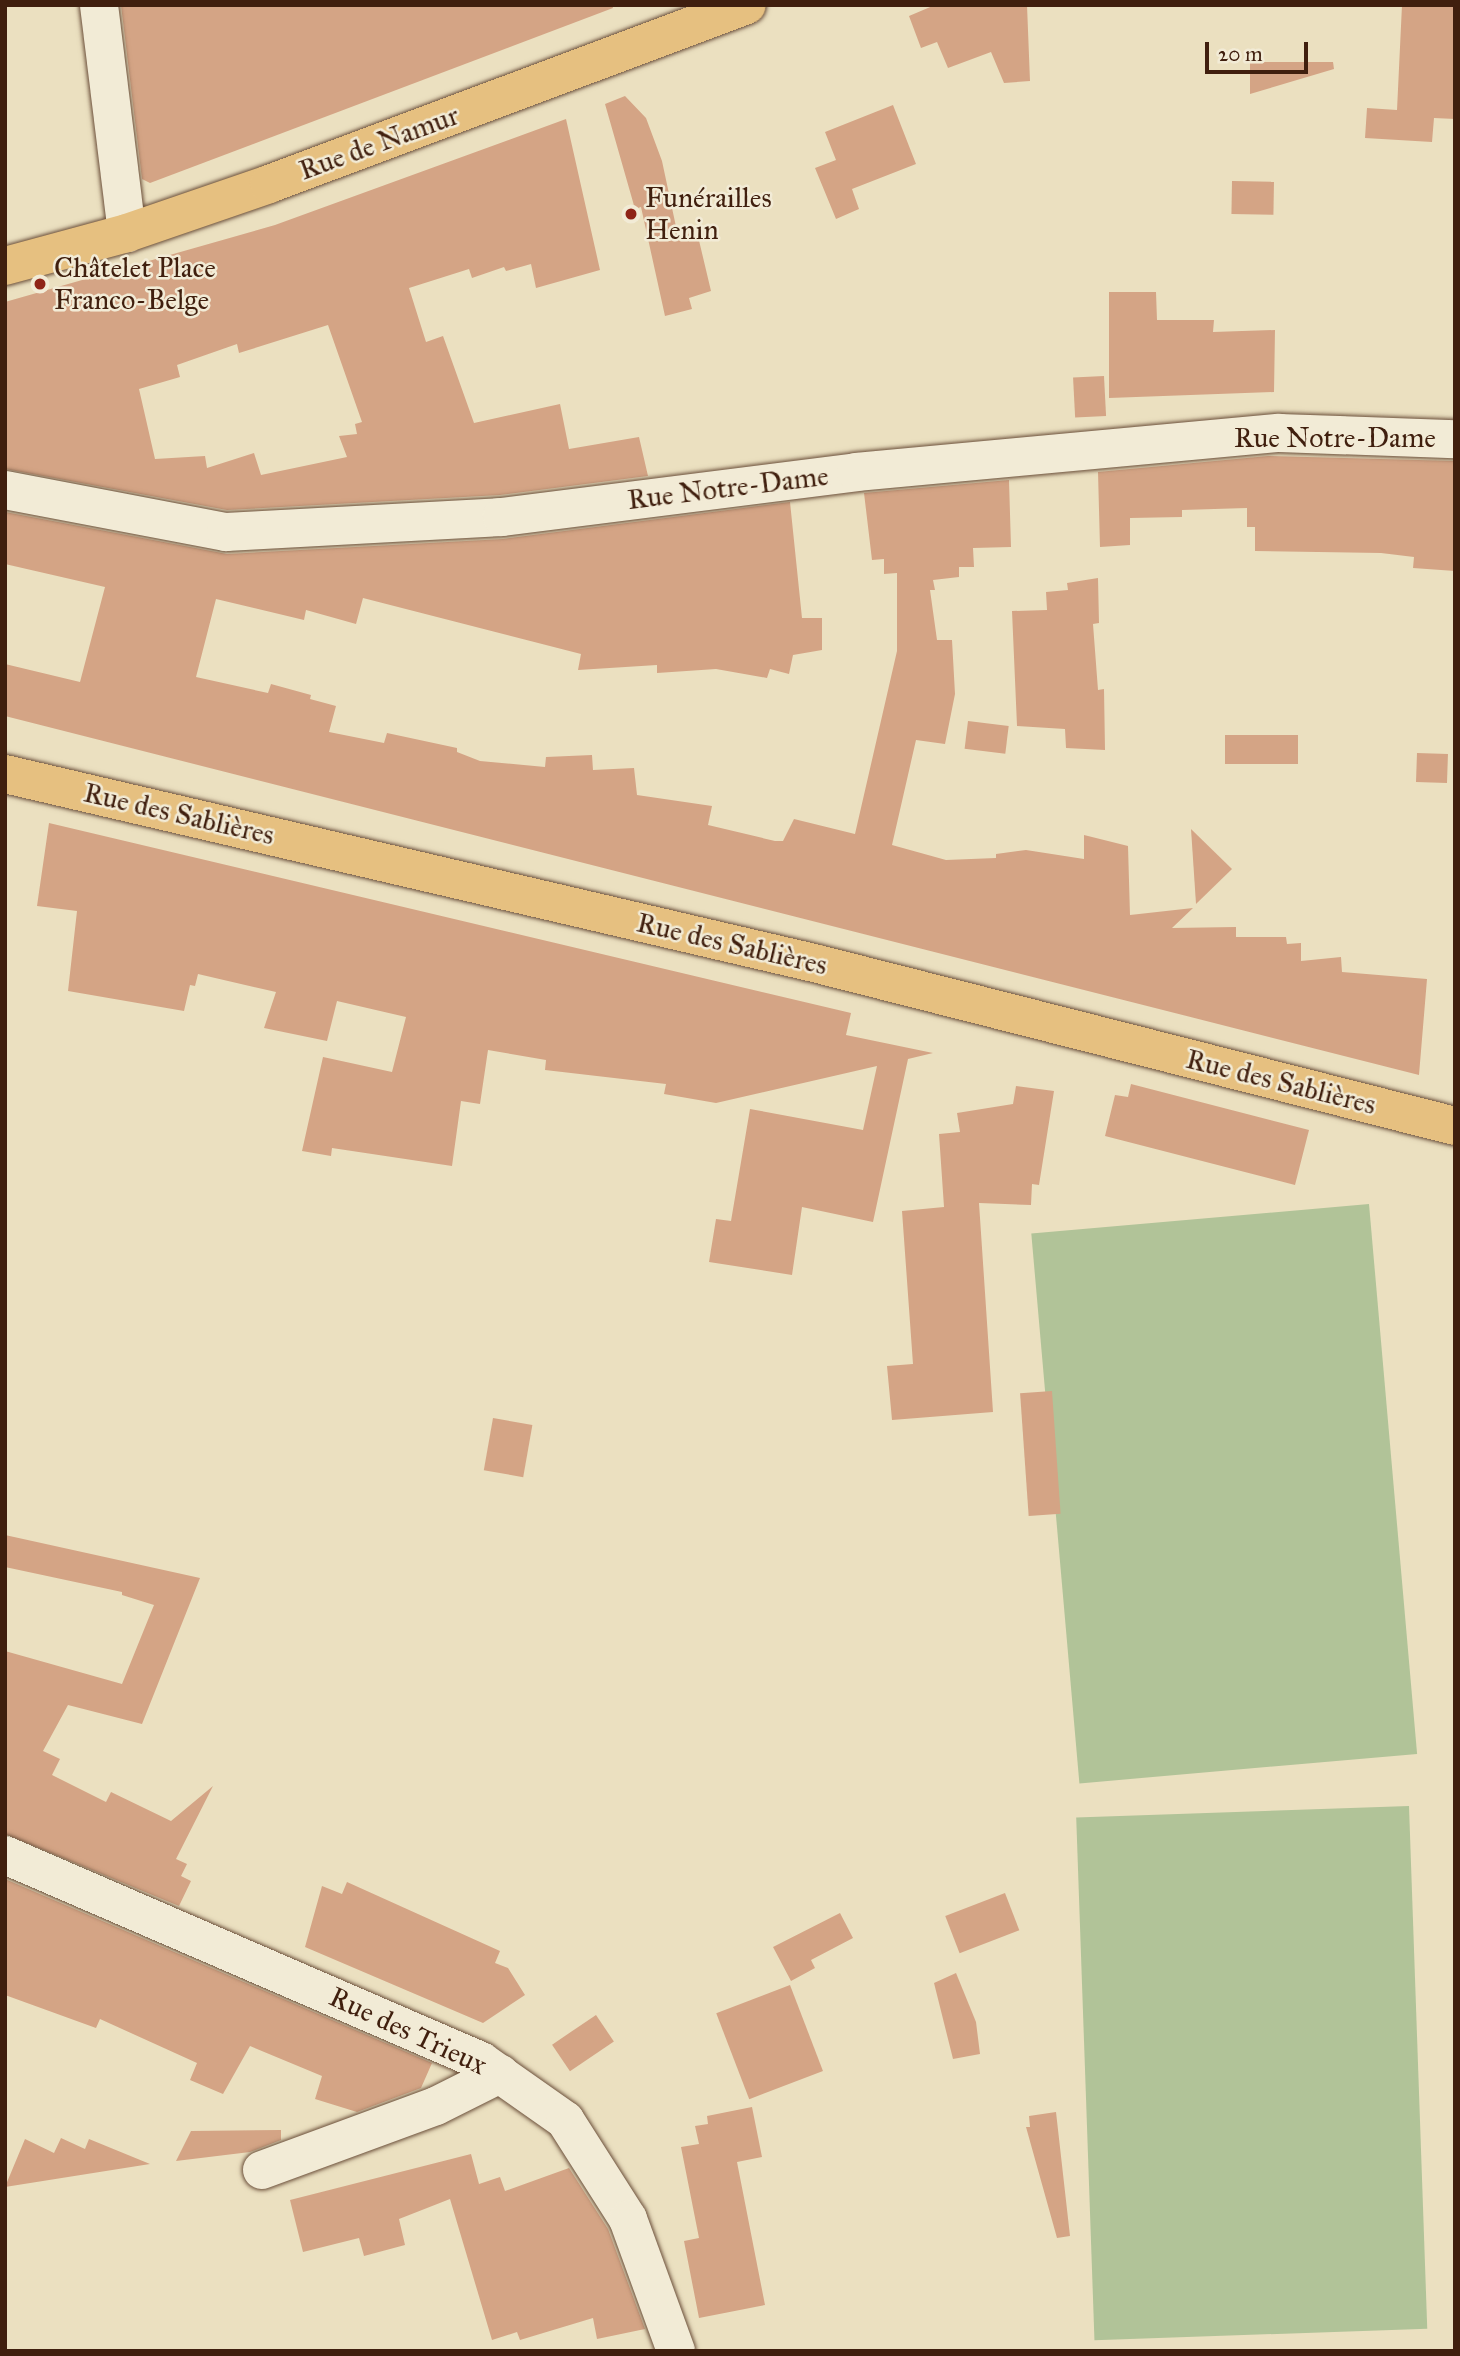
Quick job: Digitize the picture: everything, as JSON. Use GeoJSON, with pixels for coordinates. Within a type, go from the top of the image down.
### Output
{"type":"FeatureCollection","features":[{"type":"Feature","properties":{"kind":"main road","name":"Rue de Namur"},"geometry":{"type":"LineString","coordinates":[[5,266],[127,233],[747,5]]}},
{"type":"Feature","properties":{"kind":"main road","name":"Rue des Sablières"},"geometry":{"type":"LineString","coordinates":[[5,774],[814,963],[1455,1126]]}},
{"type":"Feature","properties":{"kind":"street"},"geometry":{"type":"LineString","coordinates":[[99,5],[127,233]]}},
{"type":"Feature","properties":{"kind":"street","name":"Rue Notre-Dame"},"geometry":{"type":"LineString","coordinates":[[5,490],[226,532],[502,517],[856,472],[1279,433],[1455,439]]}},
{"type":"Feature","properties":{"kind":"street","name":"Rue des Trieux"},"geometry":{"type":"LineString","coordinates":[[5,1855],[481,2062],[565,2120],[621,2208],[669,2320],[676,2351]]}},
{"type":"Feature","properties":{"kind":"street"},"geometry":{"type":"LineString","coordinates":[[262,2170],[436,2106],[500,2074]]}},
{"type":"Feature","properties":{"kind":"green space"},"geometry":{"type":"Polygon","coordinates":[[[1369,1204],[1417,1754],[1079,1783],[1031,1234],[1369,1204]]]}},
{"type":"Feature","properties":{"kind":"green space"},"geometry":{"type":"Polygon","coordinates":[[[1409,1806],[1427,2329],[1094,2340],[1076,1818],[1409,1806]]]}},
{"type":"Feature","properties":{"kind":"building"},"geometry":{"type":"Polygon","coordinates":[[[121,5],[612,5],[613,8],[150,183],[142,179],[121,5]]]}},
{"type":"Feature","properties":{"kind":"building"},"geometry":{"type":"Polygon","coordinates":[[[935,5],[1027,5],[1030,81],[1004,83],[991,52],[948,68],[937,42],[921,48],[909,16],[935,5]]]}},
{"type":"Feature","properties":{"kind":"building"},"geometry":{"type":"Polygon","coordinates":[[[1402,5],[1455,5],[1455,119],[1434,118],[1432,142],[1365,138],[1367,108],[1397,110],[1402,5]]]}},
{"type":"Feature","properties":{"kind":"building"},"geometry":{"type":"Polygon","coordinates":[[[1250,62],[1333,62],[1334,69],[1250,94],[1250,62]]]}},
{"type":"Feature","properties":{"kind":"building"},"geometry":{"type":"Polygon","coordinates":[[[625,96],[646,118],[662,161],[678,236],[697,232],[711,291],[689,298],[692,309],[665,316],[641,207],[635,209],[605,104],[625,96]]]}},
{"type":"Feature","properties":{"kind":"building"},"geometry":{"type":"Polygon","coordinates":[[[893,105],[916,164],[852,189],[859,209],[836,219],[815,168],[836,160],[825,132],[893,105]]]}},
{"type":"Feature","properties":{"kind":"building"},"geometry":{"type":"Polygon","coordinates":[[[566,119],[600,270],[536,288],[531,264],[506,271],[504,267],[472,278],[469,269],[409,288],[426,342],[443,336],[474,423],[560,404],[569,449],[639,437],[648,476],[500,495],[227,510],[5,469],[5,302],[275,225],[566,119]],[[328,325],[239,353],[237,344],[177,365],[180,377],[139,389],[155,459],[205,456],[207,468],[254,453],[261,475],[347,457],[339,436],[357,434],[355,424],[362,422],[328,325]]]}},
{"type":"Feature","properties":{"kind":"building"},"geometry":{"type":"Polygon","coordinates":[[[1232,181],[1274,182],[1273,215],[1231,214],[1232,181]]]}},
{"type":"Feature","properties":{"kind":"building"},"geometry":{"type":"Polygon","coordinates":[[[1109,292],[1156,292],[1157,320],[1214,320],[1213,332],[1275,330],[1274,392],[1109,398],[1109,292]]]}},
{"type":"Feature","properties":{"kind":"building"},"geometry":{"type":"Polygon","coordinates":[[[1104,376],[1106,416],[1075,418],[1073,378],[1104,376]]]}},
{"type":"Feature","properties":{"kind":"building"},"geometry":{"type":"Polygon","coordinates":[[[1268,456],[1455,461],[1455,571],[1413,568],[1414,557],[1381,553],[1255,551],[1255,527],[1247,527],[1247,508],[1182,510],[1182,517],[1130,518],[1130,545],[1100,547],[1098,472],[1268,456]]]}},
{"type":"Feature","properties":{"kind":"building"},"geometry":{"type":"Polygon","coordinates":[[[1009,480],[1011,547],[973,548],[974,567],[959,567],[959,577],[933,580],[935,590],[930,590],[937,640],[952,640],[955,694],[945,744],[916,740],[892,845],[946,860],[996,858],[996,854],[1026,850],[1084,859],[1084,835],[1128,846],[1130,915],[1193,908],[1172,928],[1236,927],[1236,937],[1286,937],[1287,944],[1301,943],[1301,961],[1341,957],[1342,972],[1427,979],[1419,1075],[5,716],[5,664],[80,682],[105,587],[5,564],[5,512],[227,554],[503,539],[790,502],[802,618],[822,618],[822,650],[793,655],[789,674],[770,669],[767,678],[716,669],[657,673],[657,665],[578,670],[581,654],[363,598],[356,624],[306,610],[304,620],[216,599],[196,677],[268,693],[271,684],[311,695],[310,699],[336,706],[329,732],[384,743],[387,733],[457,748],[457,752],[480,761],[545,767],[546,757],[592,755],[593,770],[634,768],[637,795],[712,806],[708,825],[775,841],[783,841],[794,819],[855,834],[897,651],[897,573],[884,574],[884,559],[872,560],[864,493],[1009,480]]]}},
{"type":"Feature","properties":{"kind":"building"},"geometry":{"type":"Polygon","coordinates":[[[1098,578],[1099,623],[1093,624],[1098,690],[1104,689],[1105,750],[1066,748],[1065,729],[1017,726],[1012,611],[1047,610],[1046,592],[1068,590],[1067,583],[1098,578]]]}},
{"type":"Feature","properties":{"kind":"building"},"geometry":{"type":"Polygon","coordinates":[[[968,721],[1009,726],[1005,754],[965,749],[968,721]]]}},
{"type":"Feature","properties":{"kind":"building"},"geometry":{"type":"Polygon","coordinates":[[[1225,735],[1298,735],[1298,764],[1225,764],[1225,735]]]}},
{"type":"Feature","properties":{"kind":"building"},"geometry":{"type":"Polygon","coordinates":[[[1417,753],[1448,754],[1447,783],[1416,782],[1417,753]]]}},
{"type":"Feature","properties":{"kind":"building"},"geometry":{"type":"Polygon","coordinates":[[[49,823],[851,1013],[846,1035],[933,1053],[908,1059],[873,1222],[802,1207],[792,1275],[709,1262],[716,1219],[731,1221],[750,1109],[863,1130],[877,1066],[716,1103],[664,1094],[666,1084],[545,1070],[546,1060],[488,1050],[480,1104],[461,1101],[452,1166],[332,1148],[331,1156],[302,1151],[323,1057],[392,1072],[406,1017],[337,1001],[327,1041],[264,1028],[276,992],[198,974],[195,986],[190,985],[184,1011],[68,991],[77,911],[37,906],[49,823]]]}},
{"type":"Feature","properties":{"kind":"building"},"geometry":{"type":"Polygon","coordinates":[[[1191,829],[1232,869],[1196,904],[1191,829]]]}},
{"type":"Feature","properties":{"kind":"building"},"geometry":{"type":"Polygon","coordinates":[[[1131,1084],[1309,1130],[1295,1185],[1105,1136],[1115,1095],[1128,1097],[1131,1084]]]}},
{"type":"Feature","properties":{"kind":"building"},"geometry":{"type":"Polygon","coordinates":[[[1016,1086],[1054,1091],[1039,1185],[1032,1184],[1031,1205],[979,1203],[993,1412],[892,1420],[887,1366],[913,1364],[902,1211],[944,1207],[939,1134],[960,1132],[957,1113],[1013,1104],[1016,1086]]]}},
{"type":"Feature","properties":{"kind":"building"},"geometry":{"type":"Polygon","coordinates":[[[1052,1391],[1061,1514],[1029,1516],[1020,1393],[1052,1391]]]}},
{"type":"Feature","properties":{"kind":"building"},"geometry":{"type":"Polygon","coordinates":[[[493,1418],[532,1425],[523,1477],[484,1470],[493,1418]]]}},
{"type":"Feature","properties":{"kind":"building"},"geometry":{"type":"Polygon","coordinates":[[[5,1535],[200,1578],[142,1724],[68,1705],[43,1751],[60,1759],[52,1775],[106,1802],[111,1792],[171,1821],[213,1786],[176,1859],[187,1864],[181,1876],[191,1881],[179,1906],[5,1834],[5,1651],[122,1684],[154,1605],[122,1595],[122,1592],[5,1567],[5,1535]]]}},
{"type":"Feature","properties":{"kind":"building"},"geometry":{"type":"Polygon","coordinates":[[[5,1879],[432,2063],[421,2088],[357,2112],[315,2099],[322,2076],[250,2046],[223,2094],[190,2080],[197,2063],[100,2019],[96,2028],[5,1995],[5,1879]]]}},
{"type":"Feature","properties":{"kind":"building"},"geometry":{"type":"Polygon","coordinates":[[[347,1882],[500,1951],[495,1963],[508,1968],[525,1995],[483,2023],[305,1947],[322,1886],[342,1894],[347,1882]]]}},
{"type":"Feature","properties":{"kind":"building"},"geometry":{"type":"Polygon","coordinates":[[[1005,1893],[1019,1930],[960,1953],[945,1916],[1005,1893]]]}},
{"type":"Feature","properties":{"kind":"building"},"geometry":{"type":"Polygon","coordinates":[[[840,1913],[853,1938],[811,1960],[815,1968],[791,1981],[773,1947],[840,1913]]]}},
{"type":"Feature","properties":{"kind":"building"},"geometry":{"type":"Polygon","coordinates":[[[956,1973],[976,2022],[980,2054],[953,2059],[934,1983],[956,1973]]]}},
{"type":"Feature","properties":{"kind":"building"},"geometry":{"type":"Polygon","coordinates":[[[790,1985],[823,2071],[749,2099],[716,2013],[790,1985]]]}},
{"type":"Feature","properties":{"kind":"building"},"geometry":{"type":"Polygon","coordinates":[[[596,2015],[614,2042],[570,2071],[552,2045],[596,2015]]]}},
{"type":"Feature","properties":{"kind":"building"},"geometry":{"type":"Polygon","coordinates":[[[752,2107],[762,2157],[737,2162],[765,2305],[699,2318],[684,2241],[699,2238],[681,2147],[699,2144],[695,2126],[708,2124],[707,2116],[752,2107]]]}},
{"type":"Feature","properties":{"kind":"building"},"geometry":{"type":"Polygon","coordinates":[[[1056,2112],[1070,2236],[1057,2238],[1026,2127],[1030,2127],[1029,2116],[1056,2112]]]}},
{"type":"Feature","properties":{"kind":"building"},"geometry":{"type":"Polygon","coordinates":[[[281,2130],[281,2140],[250,2152],[176,2161],[191,2131],[281,2130]]]}},
{"type":"Feature","properties":{"kind":"building"},"geometry":{"type":"Polygon","coordinates":[[[61,2138],[85,2149],[89,2139],[150,2164],[5,2187],[25,2139],[54,2153],[61,2138]]]}},
{"type":"Feature","properties":{"kind":"building"},"geometry":{"type":"Polygon","coordinates":[[[471,2154],[479,2184],[500,2177],[505,2191],[569,2168],[608,2229],[645,2329],[597,2339],[593,2318],[520,2340],[517,2332],[492,2340],[450,2199],[399,2219],[405,2245],[364,2256],[359,2238],[303,2252],[290,2200],[471,2154]]]}},
{"type":"Feature","properties":{"kind":"place","name":"Funérailles Henin"},"geometry":{"type":"Point","coordinates":[631,214]}},
{"type":"Feature","properties":{"kind":"place","name":"Châtelet Place Franco-Belge"},"geometry":{"type":"Point","coordinates":[40,284]}}]}
